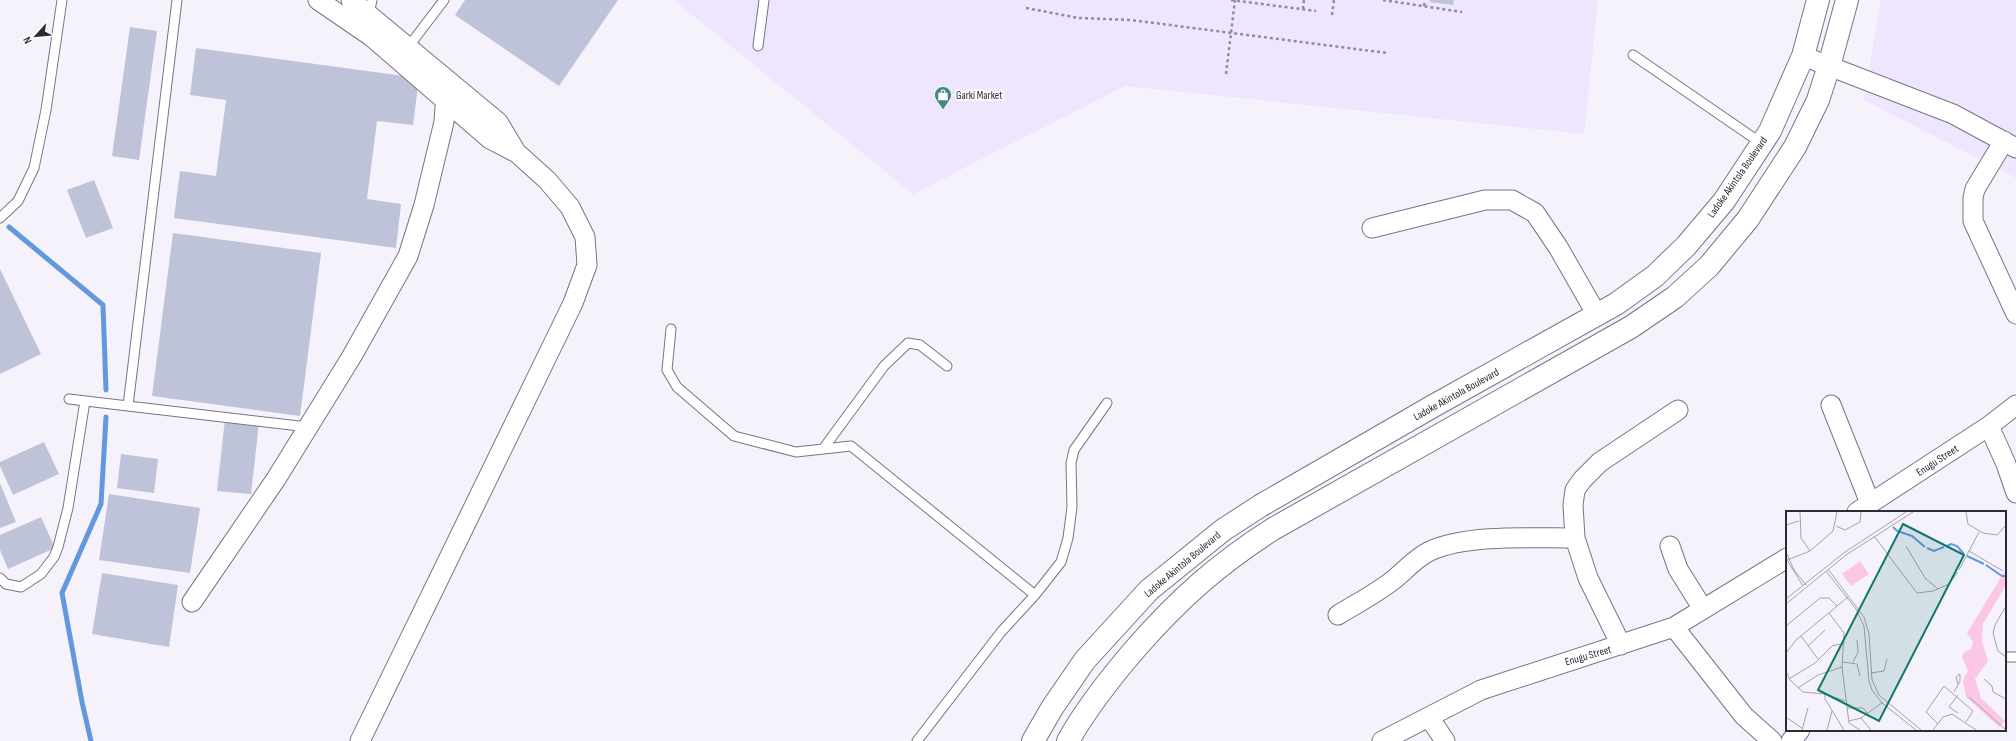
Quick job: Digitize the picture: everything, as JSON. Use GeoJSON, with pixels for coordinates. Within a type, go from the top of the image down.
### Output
{"type":"FeatureCollection","features":[{"type":"Feature","properties":{"kind":"street"},"geometry":{"type":"LineString","coordinates":[[318,0],[372,37],[490,139],[517,153],[547,180],[570,207],[585,236],[587,265],[573,303],[360,741]]}},
{"type":"Feature","properties":{"kind":"street"},"geometry":{"type":"LineString","coordinates":[[351,0],[371,7],[409,46],[498,122],[517,153]]}},
{"type":"Feature","properties":{"kind":"street","name":"Ladoke Akintola Boulevard"},"geometry":{"type":"LineString","coordinates":[[1033,741],[1052,708],[1086,660],[1149,590],[1222,530],[1260,506],[1435,405],[1616,304],[1655,276],[1686,246],[1724,200],[1770,131],[1803,56],[1818,0]]}},
{"type":"Feature","properties":{"kind":"street"},"geometry":{"type":"LineString","coordinates":[[1068,741],[1078,722],[1111,676],[1168,612],[1201,580],[1239,550],[1280,525],[1630,327],[1675,297],[1709,266],[1748,219],[1795,147],[1818,100],[1847,0]]}},
{"type":"Feature","properties":{"kind":"street"},"geometry":{"type":"LineString","coordinates":[[1803,56],[1931,105],[2010,144],[1975,189],[1973,198],[1973,221],[2016,314]]}},
{"type":"Feature","properties":{"kind":"street"},"geometry":{"type":"LineString","coordinates":[[192,602],[235,542],[308,427],[352,356],[408,256],[424,204],[443,129],[447,80]]}},
{"type":"Feature","properties":{"kind":"street"},"geometry":{"type":"LineString","coordinates":[[1372,228],[1485,200],[1512,200],[1535,213],[1558,247],[1597,315]]}},
{"type":"Feature","properties":{"kind":"street"},"geometry":{"type":"LineString","coordinates":[[1831,405],[1864,508]]}},
{"type":"Feature","properties":{"kind":"street","name":"Enugu Street"},"geometry":{"type":"LineString","coordinates":[[1864,508],[1989,426],[2016,405]]}},
{"type":"Feature","properties":{"kind":"street"},"geometry":{"type":"LineString","coordinates":[[1621,645],[1588,578],[1575,538],[1573,504],[1576,490],[1582,480],[1600,462],[1678,410]]}},
{"type":"Feature","properties":{"kind":"street"},"geometry":{"type":"LineString","coordinates":[[1989,426],[2006,464],[2016,493]]}},
{"type":"Feature","properties":{"kind":"street"},"geometry":{"type":"LineString","coordinates":[[1338,615],[1392,581],[1412,563],[1430,551],[1450,544],[1483,540],[1575,538]]}},
{"type":"Feature","properties":{"kind":"street"},"geometry":{"type":"LineString","coordinates":[[1670,546],[1678,569],[1703,609]]}},
{"type":"Feature","properties":{"kind":"street","name":"Enugu Street"},"geometry":{"type":"LineString","coordinates":[[1382,741],[1481,690],[1674,628],[1786,559]]}},
{"type":"Feature","properties":{"kind":"street"},"geometry":{"type":"LineString","coordinates":[[1674,628],[1744,716],[1772,741]]}},
{"type":"Feature","properties":{"kind":"street"},"geometry":{"type":"LineString","coordinates":[[1429,717],[1445,741]]}},
{"type":"Feature","properties":{"kind":"street"},"geometry":{"type":"LineString","coordinates":[[1791,741],[1799,731]]}},
{"type":"Feature","properties":{"kind":"lane"},"geometry":{"type":"LineString","coordinates":[[0,218],[18,201],[34,168],[46,110],[62,0]]}},
{"type":"Feature","properties":{"kind":"lane"},"geometry":{"type":"LineString","coordinates":[[128,406],[177,0]]}},
{"type":"Feature","properties":{"kind":"lane"},"geometry":{"type":"LineString","coordinates":[[409,46],[444,0]]}},
{"type":"Feature","properties":{"kind":"lane"},"geometry":{"type":"LineString","coordinates":[[758,46],[764,0]]}},
{"type":"Feature","properties":{"kind":"lane"},"geometry":{"type":"LineString","coordinates":[[1633,55],[1762,143]]}},
{"type":"Feature","properties":{"kind":"lane"},"geometry":{"type":"LineString","coordinates":[[671,329],[666,370],[677,387],[734,436],[796,452],[851,446],[1035,595]]}},
{"type":"Feature","properties":{"kind":"lane"},"geometry":{"type":"LineString","coordinates":[[823,449],[884,366],[908,343],[920,345],[947,366]]}},
{"type":"Feature","properties":{"kind":"lane"},"geometry":{"type":"LineString","coordinates":[[68,399],[308,427]]}},
{"type":"Feature","properties":{"kind":"lane"},"geometry":{"type":"LineString","coordinates":[[0,578],[6,584],[21,587],[41,574],[54,557],[68,508],[85,401]]}},
{"type":"Feature","properties":{"kind":"lane"},"geometry":{"type":"LineString","coordinates":[[917,741],[1001,632],[1035,595],[1061,562],[1068,538],[1072,507],[1071,463],[1074,450],[1107,403]]}},
{"type":"Feature","properties":{"kind":"path"},"geometry":{"type":"LineString","coordinates":[[1231,0],[1316,11]]}},
{"type":"Feature","properties":{"kind":"path"},"geometry":{"type":"LineString","coordinates":[[1226,74],[1235,0]]}},
{"type":"Feature","properties":{"kind":"path"},"geometry":{"type":"LineString","coordinates":[[1270,5],[1271,0]]}},
{"type":"Feature","properties":{"kind":"path"},"geometry":{"type":"LineString","coordinates":[[1303,9],[1304,0]]}},
{"type":"Feature","properties":{"kind":"path"},"geometry":{"type":"LineString","coordinates":[[1332,15],[1334,0]]}},
{"type":"Feature","properties":{"kind":"path"},"geometry":{"type":"LineString","coordinates":[[1383,0],[1462,12]]}},
{"type":"Feature","properties":{"kind":"path"},"geometry":{"type":"LineString","coordinates":[[1424,6],[1425,0]]}},
{"type":"Feature","properties":{"kind":"path"},"geometry":{"type":"LineString","coordinates":[[1026,8],[1079,18],[1131,20],[1231,34],[1328,44],[1387,53]]}},
{"type":"Feature","properties":{"kind":"shaded area","name":"Garki Market"},"geometry":{"type":"Polygon","coordinates":[[[674,0],[1598,0],[1584,134],[1125,86],[913,194],[674,0]]]}},
{"type":"Feature","properties":{"kind":"shaded area"},"geometry":{"type":"Polygon","coordinates":[[[1881,0],[2016,0],[2016,178],[1864,100],[1881,0]]]}},
{"type":"Feature","properties":{"kind":"building"},"geometry":{"type":"Polygon","coordinates":[[[465,0],[618,0],[559,86],[455,15],[465,0]]]}},
{"type":"Feature","properties":{"kind":"building"},"geometry":{"type":"Polygon","coordinates":[[[1430,0],[1454,0],[1453,5],[1430,2],[1430,0]]]}},
{"type":"Feature","properties":{"kind":"building"},"geometry":{"type":"Polygon","coordinates":[[[130,27],[157,31],[139,160],[112,156],[130,27]]]}},
{"type":"Feature","properties":{"kind":"building"},"geometry":{"type":"Polygon","coordinates":[[[196,48],[419,78],[413,125],[377,121],[367,199],[401,204],[396,248],[174,218],[180,171],[216,176],[226,100],[190,95],[196,48]]]}},
{"type":"Feature","properties":{"kind":"building"},"geometry":{"type":"Polygon","coordinates":[[[94,180],[113,228],[86,238],[67,190],[94,180]]]}},
{"type":"Feature","properties":{"kind":"building"},"geometry":{"type":"Polygon","coordinates":[[[173,233],[321,253],[300,416],[152,396],[173,233]]]}},
{"type":"Feature","properties":{"kind":"building"},"geometry":{"type":"Polygon","coordinates":[[[0,269],[41,354],[0,374],[0,269]]]}},
{"type":"Feature","properties":{"kind":"building"},"geometry":{"type":"Polygon","coordinates":[[[225,419],[259,423],[251,494],[217,491],[225,419]]]}},
{"type":"Feature","properties":{"kind":"building"},"geometry":{"type":"Polygon","coordinates":[[[44,442],[59,474],[13,495],[0,466],[0,462],[44,442]]]}},
{"type":"Feature","properties":{"kind":"building"},"geometry":{"type":"Polygon","coordinates":[[[121,454],[158,459],[154,493],[117,488],[121,454]]]}},
{"type":"Feature","properties":{"kind":"building"},"geometry":{"type":"Polygon","coordinates":[[[0,483],[16,522],[0,528],[0,483]]]}},
{"type":"Feature","properties":{"kind":"building"},"geometry":{"type":"Polygon","coordinates":[[[109,494],[200,508],[190,573],[99,560],[109,494]]]}},
{"type":"Feature","properties":{"kind":"building"},"geometry":{"type":"Polygon","coordinates":[[[41,517],[55,548],[8,569],[0,550],[0,535],[41,517]]]}},
{"type":"Feature","properties":{"kind":"building"},"geometry":{"type":"Polygon","coordinates":[[[102,573],[178,585],[169,647],[92,634],[102,573]]]}},
{"type":"Feature","properties":{"kind":"waterway"},"geometry":{"type":"LineString","coordinates":[[9,227],[103,305],[106,390]]}},
{"type":"Feature","properties":{"kind":"waterway"},"geometry":{"type":"LineString","coordinates":[[91,741],[82,702],[62,593],[101,504],[106,417]]}},
{"type":"Feature","properties":{"kind":"place","name":"Garki Market"},"geometry":{"type":"Point","coordinates":[943,110]}}]}
